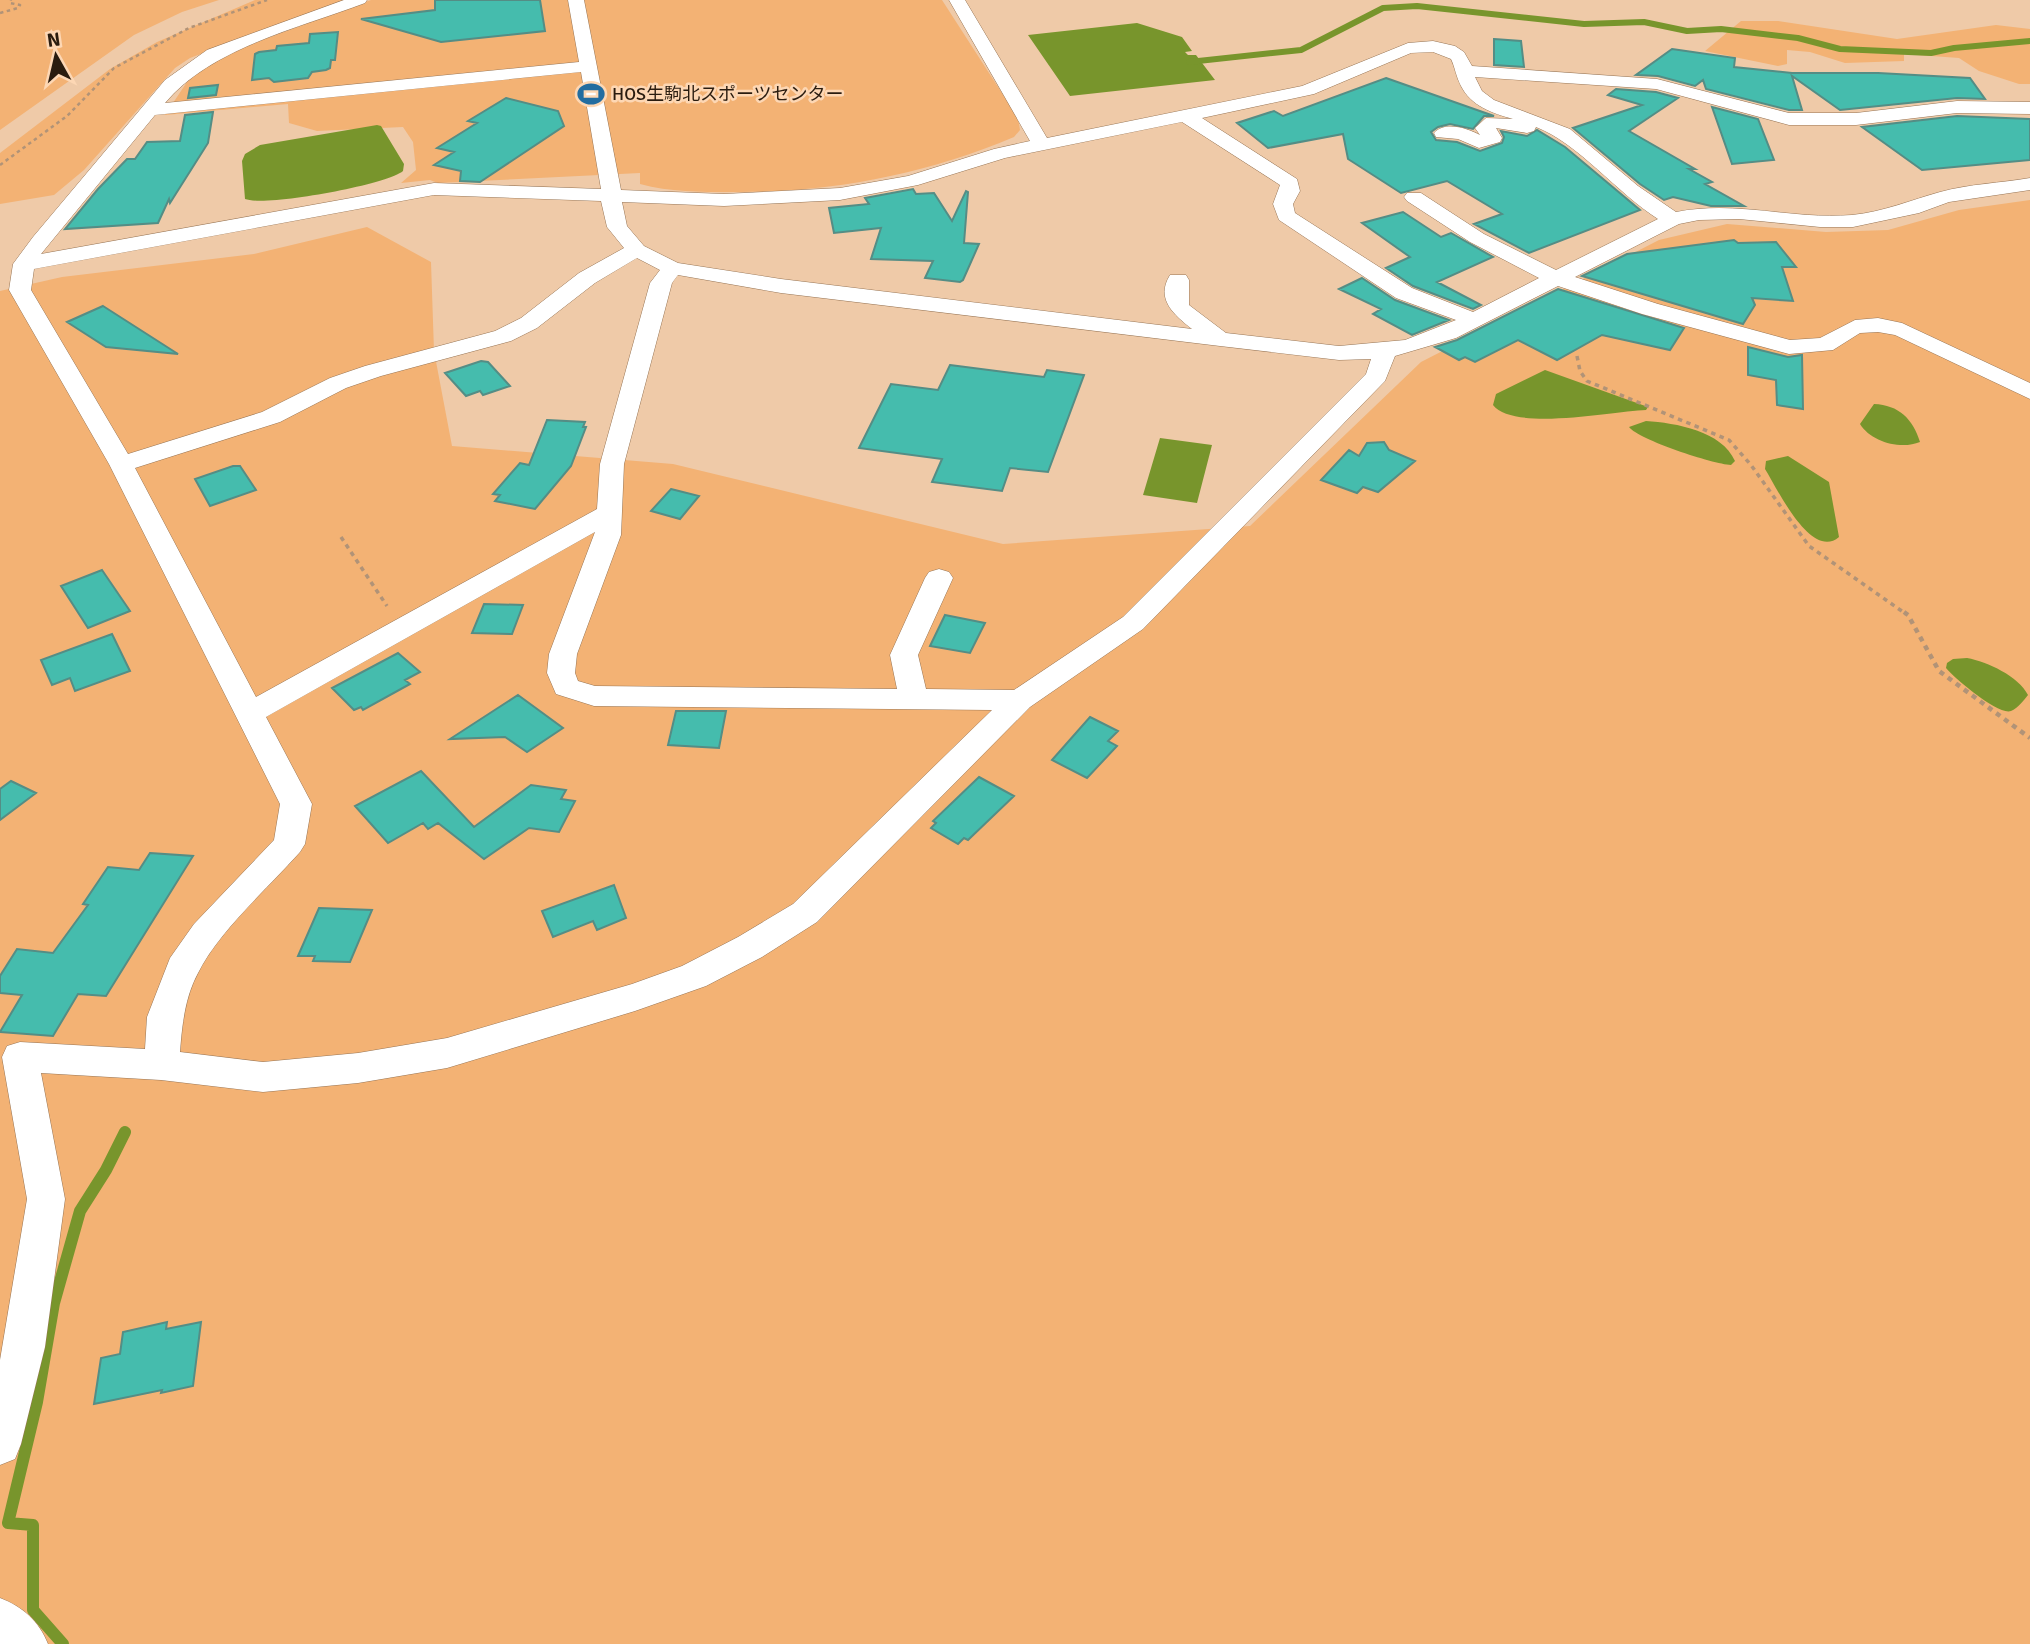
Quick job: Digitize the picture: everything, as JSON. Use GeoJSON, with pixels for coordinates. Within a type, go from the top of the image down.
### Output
{"type":"FeatureCollection","features":[{"type":"Feature","properties":{"kind":"street"},"geometry":{"type":"LineString","coordinates":[[161,1065],[165,1017],[182,968],[206,933],[289,844],[296,804],[121,464],[20,290],[24,264],[80,191],[171,84],[197,62],[359,0]]}},
{"type":"Feature","properties":{"kind":"street"},"geometry":{"type":"LineString","coordinates":[[576,0],[610,176],[617,227],[637,250],[672,268],[781,286],[1221,340],[1339,353],[1384,353],[1416,346],[1673,219],[1699,214],[1739,213],[1820,221],[1853,221],[1912,209],[1945,197],[2030,184]]}},
{"type":"Feature","properties":{"kind":"street"},"geometry":{"type":"LineString","coordinates":[[957,0],[1041,144]]}},
{"type":"Feature","properties":{"kind":"street"},"geometry":{"type":"LineString","coordinates":[[968,16],[984,5]]}},
{"type":"Feature","properties":{"kind":"street"},"geometry":{"type":"LineString","coordinates":[[24,264],[434,189],[724,200],[840,194],[911,181],[1000,152],[1187,117],[1308,90],[1408,48],[1438,47],[1451,51],[1464,62],[1465,82],[1471,92],[1488,104],[1557,129],[1650,206],[1673,219]]}},
{"type":"Feature","properties":{"kind":"street"},"geometry":{"type":"LineString","coordinates":[[149,110],[589,65]]}},
{"type":"Feature","properties":{"kind":"street"},"geometry":{"type":"LineString","coordinates":[[1466,71],[1657,84],[1789,119],[1856,119],[1957,107],[2030,108]]}},
{"type":"Feature","properties":{"kind":"street"},"geometry":{"type":"LineString","coordinates":[[1187,117],[1290,183],[1290,191],[1283,204],[1286,216],[1404,293],[1472,319]]}},
{"type":"Feature","properties":{"kind":"street"},"geometry":{"type":"LineString","coordinates":[[1443,133],[1462,134],[1479,142],[1493,138],[1484,128],[1493,122],[1527,127],[1540,123]]}},
{"type":"Feature","properties":{"kind":"street"},"geometry":{"type":"LineString","coordinates":[[1414,197],[1477,238],[1553,277],[1650,309],[1789,347],[1825,345],[1855,327],[1878,326],[1902,330],[2030,391]]}},
{"type":"Feature","properties":{"kind":"street"},"geometry":{"type":"LineString","coordinates":[[121,464],[271,417],[338,383],[503,336],[529,323],[587,278],[637,250]]}},
{"type":"Feature","properties":{"kind":"street"},"geometry":{"type":"LineString","coordinates":[[672,268],[661,284],[612,464],[608,535],[562,654],[561,673],[566,687],[594,696],[1020,700]]}},
{"type":"Feature","properties":{"kind":"street"},"geometry":{"type":"LineString","coordinates":[[1178,280],[1176,298],[1179,308],[1221,340]]}},
{"type":"Feature","properties":{"kind":"street"},"geometry":{"type":"LineString","coordinates":[[0,1444],[24,1347],[46,1199],[10,1056],[161,1065],[263,1077],[358,1068],[447,1053],[635,997],[694,976],[750,947],[805,913],[1020,700],[1133,623],[1377,376],[1384,353]]}},
{"type":"Feature","properties":{"kind":"street"},"geometry":{"type":"LineString","coordinates":[[249,714],[609,513]]}},
{"type":"Feature","properties":{"kind":"street"},"geometry":{"type":"LineString","coordinates":[[914,699],[904,655],[939,578]]}},
{"type":"Feature","properties":{"kind":"street"},"geometry":{"type":"LineString","coordinates":[[0,1621],[25,1644]]}},
{"type":"Feature","properties":{"kind":"path"},"geometry":{"type":"LineString","coordinates":[[0,12],[18,8],[20,5],[10,2],[11,0]]}},
{"type":"Feature","properties":{"kind":"path"},"geometry":{"type":"LineString","coordinates":[[0,164],[67,116],[114,68],[179,33],[267,0]]}},
{"type":"Feature","properties":{"kind":"path"},"geometry":{"type":"LineString","coordinates":[[1577,356],[1580,371],[1587,381],[1635,398],[1729,440],[1809,546],[1908,615],[1939,671],[2030,738]]}},
{"type":"Feature","properties":{"kind":"path"},"geometry":{"type":"LineString","coordinates":[[341,537],[393,613],[400,630]]}},
{"type":"Feature","properties":{"kind":"shaded area"},"geometry":{"type":"Polygon","coordinates":[[[0,0],[219,0],[182,12],[134,35],[0,130],[0,0]]]}},
{"type":"Feature","properties":{"kind":"shaded area"},"geometry":{"type":"Polygon","coordinates":[[[255,0],[345,0],[190,58],[175,68],[84,170],[54,195],[0,204],[0,153],[110,69],[157,42],[255,0]]]}},
{"type":"Feature","properties":{"kind":"shaded area","name":"HOS生駒北スポーツセンター"},"geometry":{"type":"Polygon","coordinates":[[[371,0],[942,0],[1018,118],[1020,130],[1014,137],[946,162],[876,179],[804,189],[708,192],[640,184],[640,173],[401,183],[416,170],[413,142],[403,127],[317,131],[289,123],[288,104],[165,115],[191,76],[235,50],[371,0]]]}},
{"type":"Feature","properties":{"kind":"shaded area"},"geometry":{"type":"Polygon","coordinates":[[[1741,21],[1778,21],[1897,39],[1996,25],[2030,29],[2030,84],[2019,84],[1979,71],[1959,58],[1904,54],[1904,61],[1845,63],[1810,52],[1787,50],[1787,64],[1778,66],[1705,51],[1741,21]]]}},
{"type":"Feature","properties":{"kind":"shaded area"},"geometry":{"type":"Polygon","coordinates":[[[1137,23],[1182,37],[1192,51],[1185,52],[1188,55],[1196,55],[1215,80],[1070,96],[1028,35],[1137,23]]]}},
{"type":"Feature","properties":{"kind":"shaded area"},"geometry":{"type":"Polygon","coordinates":[[[381,126],[404,164],[403,171],[392,177],[326,193],[276,200],[245,199],[242,161],[245,154],[260,145],[381,126]]]}},
{"type":"Feature","properties":{"kind":"shaded area"},"geometry":{"type":"Polygon","coordinates":[[[2030,200],[2030,1644],[0,1644],[0,291],[62,277],[254,254],[367,227],[431,262],[434,351],[452,446],[673,464],[1003,544],[1250,526],[1421,362],[1659,240],[1727,224],[1826,232],[1888,230],[1959,210],[2030,200]]]}},
{"type":"Feature","properties":{"kind":"shaded area"},"geometry":{"type":"Polygon","coordinates":[[[1545,370],[1648,407],[1646,410],[1542,419],[1504,413],[1493,405],[1496,394],[1545,370]]]}},
{"type":"Feature","properties":{"kind":"shaded area"},"geometry":{"type":"Polygon","coordinates":[[[1874,404],[1898,410],[1909,420],[1920,442],[1896,445],[1871,436],[1860,424],[1874,404]]]}},
{"type":"Feature","properties":{"kind":"shaded area"},"geometry":{"type":"Polygon","coordinates":[[[1646,421],[1697,430],[1720,442],[1735,461],[1731,465],[1722,464],[1693,456],[1647,438],[1629,427],[1646,421]]]}},
{"type":"Feature","properties":{"kind":"shaded area"},"geometry":{"type":"Polygon","coordinates":[[[1160,438],[1212,445],[1197,503],[1143,495],[1160,438]]]}},
{"type":"Feature","properties":{"kind":"shaded area"},"geometry":{"type":"Polygon","coordinates":[[[1788,456],[1829,482],[1839,537],[1828,542],[1817,539],[1806,531],[1786,505],[1765,469],[1766,461],[1788,456]]]}},
{"type":"Feature","properties":{"kind":"shaded area"},"geometry":{"type":"Polygon","coordinates":[[[1967,658],[2002,671],[2028,695],[2011,711],[1997,708],[1987,702],[1946,668],[1947,663],[1953,659],[1967,658]]]}},
{"type":"Feature","properties":{"kind":"building"},"geometry":{"type":"Polygon","coordinates":[[[435,0],[540,0],[545,31],[441,42],[361,19],[435,10],[435,0]]]}},
{"type":"Feature","properties":{"kind":"building"},"geometry":{"type":"Polygon","coordinates":[[[338,32],[335,60],[331,60],[330,68],[312,72],[308,78],[274,82],[269,78],[252,80],[255,54],[276,50],[277,46],[309,43],[310,34],[338,32]]]}},
{"type":"Feature","properties":{"kind":"building"},"geometry":{"type":"Polygon","coordinates":[[[1494,39],[1521,41],[1524,67],[1494,65],[1494,39]]]}},
{"type":"Feature","properties":{"kind":"building"},"geometry":{"type":"Polygon","coordinates":[[[1672,49],[1735,58],[1734,67],[1792,73],[1878,73],[1970,78],[1985,99],[1957,98],[1840,110],[1792,76],[1802,110],[1789,110],[1706,89],[1703,80],[1695,86],[1658,76],[1636,75],[1672,49]]]}},
{"type":"Feature","properties":{"kind":"building"},"geometry":{"type":"Polygon","coordinates":[[[1386,78],[1494,116],[1484,116],[1473,129],[1450,124],[1438,127],[1431,132],[1436,140],[1457,142],[1480,151],[1502,143],[1504,137],[1501,131],[1527,136],[1537,130],[1565,147],[1640,210],[1529,253],[1474,224],[1502,214],[1447,181],[1401,193],[1348,159],[1343,134],[1268,148],[1237,123],[1274,111],[1283,116],[1386,78]]]}},
{"type":"Feature","properties":{"kind":"building"},"geometry":{"type":"Polygon","coordinates":[[[218,85],[216,95],[188,98],[190,88],[218,85]]]}},
{"type":"Feature","properties":{"kind":"building"},"geometry":{"type":"Polygon","coordinates":[[[1616,89],[1656,92],[1678,98],[1629,131],[1695,169],[1689,169],[1712,182],[1705,184],[1744,206],[1711,206],[1673,197],[1664,200],[1640,184],[1573,128],[1642,105],[1608,95],[1616,89]]]}},
{"type":"Feature","properties":{"kind":"building"},"geometry":{"type":"Polygon","coordinates":[[[506,98],[558,111],[564,126],[480,182],[460,181],[461,171],[434,165],[454,152],[437,148],[477,123],[468,121],[506,98]]]}},
{"type":"Feature","properties":{"kind":"building"},"geometry":{"type":"Polygon","coordinates":[[[1712,107],[1758,119],[1774,160],[1732,164],[1712,107]]]}},
{"type":"Feature","properties":{"kind":"building"},"geometry":{"type":"Polygon","coordinates":[[[213,112],[208,143],[170,203],[169,199],[158,223],[65,229],[98,189],[127,159],[135,159],[147,142],[180,141],[185,115],[213,112]]]}},
{"type":"Feature","properties":{"kind":"building"},"geometry":{"type":"Polygon","coordinates":[[[1957,116],[2030,119],[2030,160],[1922,170],[1862,127],[1957,116]]]}},
{"type":"Feature","properties":{"kind":"building"},"geometry":{"type":"Polygon","coordinates":[[[913,189],[916,194],[934,193],[952,221],[966,191],[968,192],[964,243],[979,244],[960,282],[925,278],[933,261],[871,259],[881,228],[834,233],[829,208],[869,204],[865,198],[913,189]]]}},
{"type":"Feature","properties":{"kind":"building"},"geometry":{"type":"Polygon","coordinates":[[[1403,212],[1441,237],[1451,233],[1493,257],[1437,282],[1481,305],[1473,309],[1413,286],[1386,268],[1410,257],[1362,223],[1403,212]]]}},
{"type":"Feature","properties":{"kind":"building"},"geometry":{"type":"Polygon","coordinates":[[[1734,240],[1738,243],[1776,242],[1796,267],[1782,267],[1793,301],[1752,298],[1755,305],[1743,324],[1582,276],[1627,254],[1734,240]]]}},
{"type":"Feature","properties":{"kind":"building"},"geometry":{"type":"Polygon","coordinates":[[[1362,278],[1395,300],[1449,320],[1412,335],[1373,314],[1381,309],[1339,289],[1362,278]]]}},
{"type":"Feature","properties":{"kind":"building"},"geometry":{"type":"Polygon","coordinates":[[[1558,289],[1684,328],[1670,350],[1602,335],[1557,360],[1518,340],[1475,362],[1465,357],[1459,360],[1435,347],[1457,340],[1558,289]]]}},
{"type":"Feature","properties":{"kind":"building"},"geometry":{"type":"Polygon","coordinates":[[[103,306],[178,354],[106,347],[67,322],[103,306]]]}},
{"type":"Feature","properties":{"kind":"building"},"geometry":{"type":"Polygon","coordinates":[[[1748,347],[1788,357],[1802,355],[1803,409],[1777,405],[1776,380],[1748,375],[1748,347]]]}},
{"type":"Feature","properties":{"kind":"building"},"geometry":{"type":"Polygon","coordinates":[[[481,361],[488,362],[510,386],[483,395],[480,391],[466,396],[445,373],[481,361]]]}},
{"type":"Feature","properties":{"kind":"building"},"geometry":{"type":"Polygon","coordinates":[[[950,365],[1044,377],[1047,370],[1084,375],[1048,472],[1010,468],[1002,491],[932,482],[942,459],[859,448],[891,384],[938,390],[950,365]]]}},
{"type":"Feature","properties":{"kind":"building"},"geometry":{"type":"Polygon","coordinates":[[[547,420],[585,422],[583,427],[586,427],[571,466],[535,509],[495,501],[500,495],[493,494],[520,463],[529,465],[547,420]]]}},
{"type":"Feature","properties":{"kind":"building"},"geometry":{"type":"Polygon","coordinates":[[[1384,442],[1389,450],[1415,461],[1378,492],[1363,487],[1357,493],[1321,480],[1349,450],[1359,456],[1367,443],[1384,442]]]}},
{"type":"Feature","properties":{"kind":"building"},"geometry":{"type":"Polygon","coordinates":[[[240,466],[256,490],[210,506],[195,479],[240,466]]]}},
{"type":"Feature","properties":{"kind":"building"},"geometry":{"type":"Polygon","coordinates":[[[671,489],[699,496],[680,519],[651,511],[671,489]]]}},
{"type":"Feature","properties":{"kind":"building"},"geometry":{"type":"Polygon","coordinates":[[[102,570],[130,611],[88,628],[61,586],[102,570]]]}},
{"type":"Feature","properties":{"kind":"building"},"geometry":{"type":"Polygon","coordinates":[[[484,604],[523,605],[512,634],[472,633],[484,604]]]}},
{"type":"Feature","properties":{"kind":"building"},"geometry":{"type":"Polygon","coordinates":[[[945,615],[985,623],[970,653],[930,646],[945,615]]]}},
{"type":"Feature","properties":{"kind":"building"},"geometry":{"type":"Polygon","coordinates":[[[112,634],[130,671],[75,691],[70,678],[52,685],[41,660],[112,634]]]}},
{"type":"Feature","properties":{"kind":"building"},"geometry":{"type":"Polygon","coordinates":[[[398,653],[420,672],[405,680],[410,684],[363,710],[361,707],[354,710],[332,688],[398,653]]]}},
{"type":"Feature","properties":{"kind":"building"},"geometry":{"type":"Polygon","coordinates":[[[518,695],[563,728],[527,752],[505,737],[450,739],[518,695]]]}},
{"type":"Feature","properties":{"kind":"building"},"geometry":{"type":"Polygon","coordinates":[[[676,711],[726,711],[719,748],[668,745],[676,711]]]}},
{"type":"Feature","properties":{"kind":"building"},"geometry":{"type":"Polygon","coordinates":[[[1090,717],[1118,731],[1108,741],[1117,746],[1087,778],[1052,760],[1090,717]]]}},
{"type":"Feature","properties":{"kind":"building"},"geometry":{"type":"Polygon","coordinates":[[[421,771],[474,827],[531,785],[566,790],[561,799],[575,801],[559,832],[529,828],[484,859],[438,823],[428,829],[423,823],[388,843],[355,806],[421,771]]]}},
{"type":"Feature","properties":{"kind":"building"},"geometry":{"type":"Polygon","coordinates":[[[979,777],[1014,796],[968,840],[964,838],[958,844],[931,828],[936,823],[933,821],[979,777]]]}},
{"type":"Feature","properties":{"kind":"building"},"geometry":{"type":"Polygon","coordinates":[[[11,781],[36,793],[0,820],[0,789],[11,781]]]}},
{"type":"Feature","properties":{"kind":"building"},"geometry":{"type":"Polygon","coordinates":[[[150,853],[193,856],[106,996],[78,994],[53,1036],[0,1032],[22,995],[0,993],[0,976],[17,949],[53,953],[88,905],[83,904],[108,867],[139,870],[150,853]]]}},
{"type":"Feature","properties":{"kind":"building"},"geometry":{"type":"Polygon","coordinates":[[[614,885],[626,918],[597,930],[593,921],[553,937],[542,911],[614,885]]]}},
{"type":"Feature","properties":{"kind":"building"},"geometry":{"type":"Polygon","coordinates":[[[319,908],[372,910],[350,962],[313,961],[315,956],[298,956],[319,908]]]}},
{"type":"Feature","properties":{"kind":"building"},"geometry":{"type":"Polygon","coordinates":[[[167,1322],[166,1329],[201,1322],[193,1386],[94,1404],[101,1358],[120,1354],[123,1332],[167,1322]]]}},
{"type":"Feature","properties":{"kind":"waterway"},"geometry":{"type":"LineString","coordinates":[[1189,62],[1301,50],[1383,8],[1417,6],[1584,24],[1644,22],[1687,31],[1721,29],[1798,38],[1840,49],[1931,53],[1954,48],[2030,41]]}},
{"type":"Feature","properties":{"kind":"waterway"},"geometry":{"type":"LineString","coordinates":[[63,1644],[33,1610],[33,1525],[8,1523],[37,1402],[54,1303],[80,1211],[106,1170],[125,1132]]}},
{"type":"Feature","properties":{"kind":"place","name":"HOS生駒北スポーツセンター"},"geometry":{"type":"Point","coordinates":[591,94]}}]}
